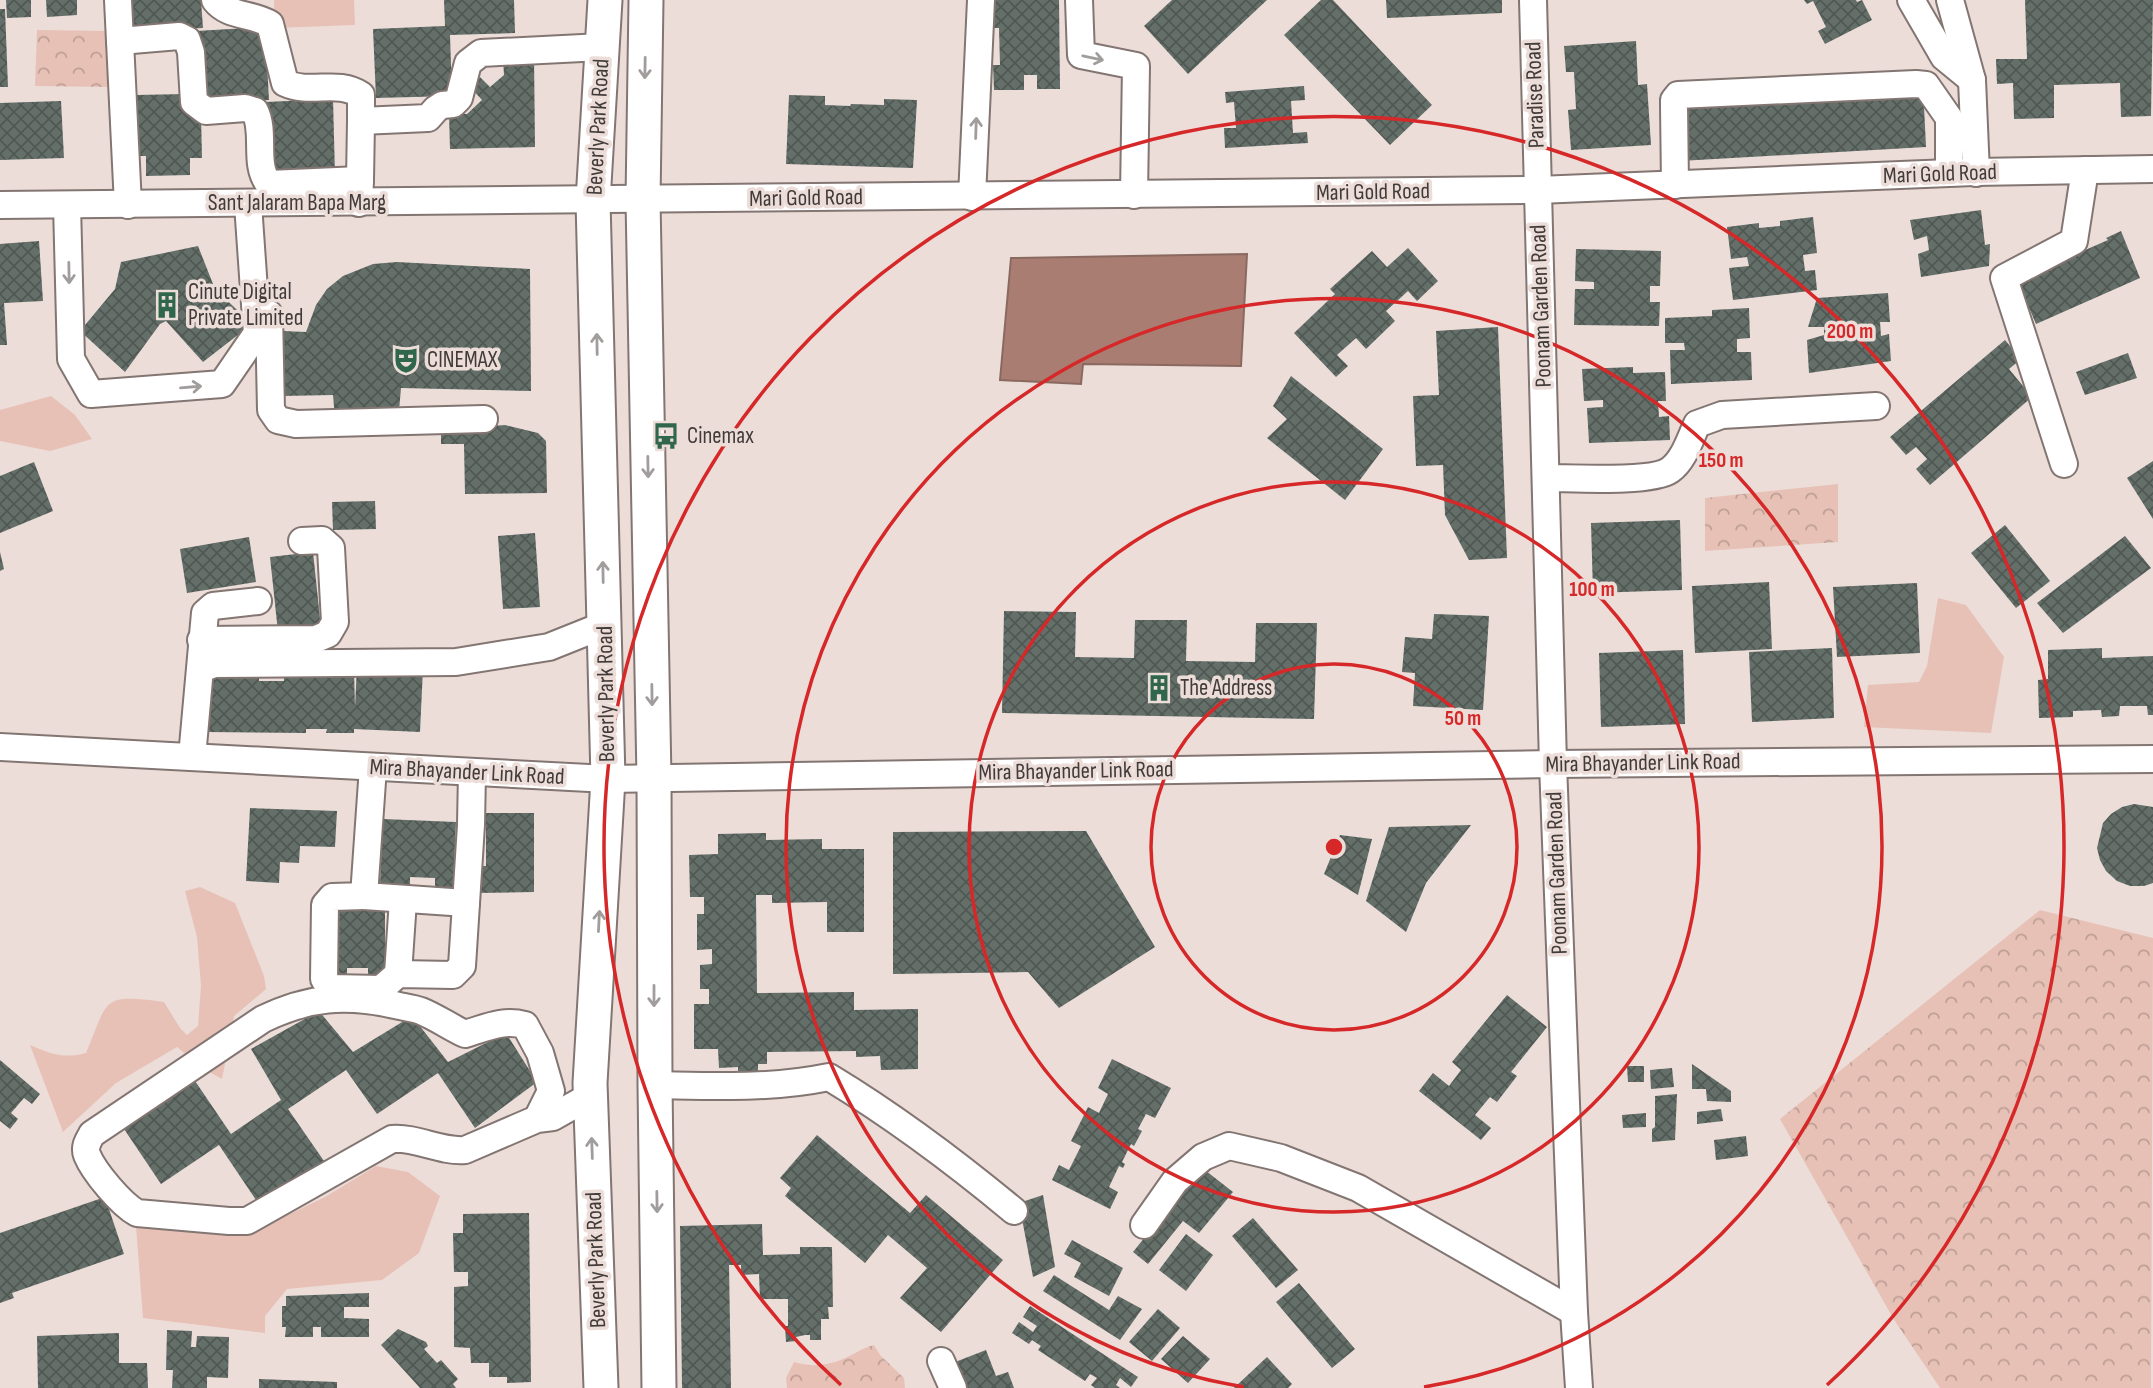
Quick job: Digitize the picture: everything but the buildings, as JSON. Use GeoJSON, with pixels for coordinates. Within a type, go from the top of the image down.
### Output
{"type":"FeatureCollection","features":[{"type":"Feature","properties":{"kind":"main road","name":"Beverly Park Road"},"geometry":{"type":"LineString","coordinates":[[601,1388],[590,1096],[608,779],[593,201],[605,0]]}},
{"type":"Feature","properties":{"kind":"main road","name":"Beverly Park Road"},"geometry":{"type":"LineString","coordinates":[[646,0],[643,200],[654,778],[659,1388]]}},
{"type":"Feature","properties":{"kind":"street"},"geometry":{"type":"LineString","coordinates":[[118,0],[125,41]]}},
{"type":"Feature","properties":{"kind":"street"},"geometry":{"type":"LineString","coordinates":[[128,0],[125,41],[128,205]]}},
{"type":"Feature","properties":{"kind":"street"},"geometry":{"type":"LineString","coordinates":[[125,41],[179,36],[187,40],[191,52],[194,102],[206,111],[244,108],[255,111],[260,121],[262,176],[269,184],[359,191],[360,94],[349,86],[298,89],[285,83],[270,24],[261,18],[227,11],[215,0]]}},
{"type":"Feature","properties":{"kind":"street"},"geometry":{"type":"LineString","coordinates":[[972,197],[981,0]]}},
{"type":"Feature","properties":{"kind":"street"},"geometry":{"type":"LineString","coordinates":[[1079,0],[1080,55],[1136,66],[1134,195]]}},
{"type":"Feature","properties":{"kind":"street","name":"Paradise Road"},"geometry":{"type":"LineString","coordinates":[[1533,0],[1538,190]]}},
{"type":"Feature","properties":{"kind":"street"},"geometry":{"type":"LineString","coordinates":[[1911,0],[1944,57],[1972,80]]}},
{"type":"Feature","properties":{"kind":"street"},"geometry":{"type":"LineString","coordinates":[[1950,0],[1972,80],[1976,173]]}},
{"type":"Feature","properties":{"kind":"street"},"geometry":{"type":"LineString","coordinates":[[361,121],[428,118],[442,105],[453,104],[459,99],[468,63],[481,53],[602,47]]}},
{"type":"Feature","properties":{"kind":"street"},"geometry":{"type":"LineString","coordinates":[[1675,184],[1674,100],[1678,96],[1902,84],[1926,85],[1949,118],[1949,173]]}},
{"type":"Feature","properties":{"kind":"street","name":"Mari Gold Road"},"geometry":{"type":"LineString","coordinates":[[593,201],[1538,190],[1949,173],[2153,169]]}},
{"type":"Feature","properties":{"kind":"street"},"geometry":{"type":"LineString","coordinates":[[2064,464],[2004,278],[2074,241],[2085,170]]}},
{"type":"Feature","properties":{"kind":"street","name":"Poonam Garden Road"},"geometry":{"type":"LineString","coordinates":[[1538,190],[1553,764],[1579,1388]]}},
{"type":"Feature","properties":{"kind":"street","name":"Sant Jalaram Bapa Marg"},"geometry":{"type":"LineString","coordinates":[[0,205],[258,204],[359,191],[593,201]]}},
{"type":"Feature","properties":{"kind":"street"},"geometry":{"type":"LineString","coordinates":[[67,205],[71,359],[90,394],[222,384],[257,333],[258,204]]}},
{"type":"Feature","properties":{"kind":"street"},"geometry":{"type":"LineString","coordinates":[[258,204],[271,410],[278,420],[296,424],[485,419]]}},
{"type":"Feature","properties":{"kind":"street"},"geometry":{"type":"LineString","coordinates":[[1546,478],[1642,478],[1668,472],[1682,457],[1696,424],[1722,415],[1875,406]]}},
{"type":"Feature","properties":{"kind":"street"},"geometry":{"type":"LineString","coordinates":[[201,639],[316,639],[328,634],[335,622],[331,548],[322,540],[302,541]]}},
{"type":"Feature","properties":{"kind":"street"},"geometry":{"type":"LineString","coordinates":[[191,757],[205,613],[213,606],[258,601]]}},
{"type":"Feature","properties":{"kind":"street"},"geometry":{"type":"LineString","coordinates":[[206,667],[214,664],[456,662],[549,647],[604,625]]}},
{"type":"Feature","properties":{"kind":"street","name":"Mira Bhayander Link Road"},"geometry":{"type":"LineString","coordinates":[[0,747],[608,779],[1553,764],[2153,759]]}},
{"type":"Feature","properties":{"kind":"street"},"geometry":{"type":"LineString","coordinates":[[364,896],[373,767]]}},
{"type":"Feature","properties":{"kind":"street"},"geometry":{"type":"LineString","coordinates":[[398,974],[453,975],[461,965],[472,772]]}},
{"type":"Feature","properties":{"kind":"street"},"geometry":{"type":"LineString","coordinates":[[403,900],[398,974],[382,989],[331,988],[324,979],[325,905],[332,897],[364,896],[466,903]]}},
{"type":"Feature","properties":{"kind":"street"},"geometry":{"type":"LineString","coordinates":[[537,1119],[551,1091],[540,1053],[525,1025],[512,1022],[487,1026],[465,1034],[421,1011],[344,997],[310,1002],[283,1010],[263,1020],[92,1134],[86,1145],[86,1154],[115,1195],[125,1206],[137,1213],[229,1222],[247,1221],[392,1139],[403,1138],[452,1151],[465,1150],[537,1119],[553,1116],[590,1096]]}},
{"type":"Feature","properties":{"kind":"street"},"geometry":{"type":"LineString","coordinates":[[655,1085],[748,1087],[800,1083],[829,1077],[901,1122],[1014,1211]]}},
{"type":"Feature","properties":{"kind":"street"},"geometry":{"type":"LineString","coordinates":[[1144,1225],[1175,1181],[1203,1157],[1229,1146],[1281,1158],[1358,1188],[1574,1312]]}},
{"type":"Feature","properties":{"kind":"street"},"geometry":{"type":"LineString","coordinates":[[942,1361],[953,1388]]}},
{"type":"Feature","properties":{"kind":"green space"},"geometry":{"type":"Polygon","coordinates":[[[274,0],[354,0],[355,25],[275,28],[274,0]]]}},
{"type":"Feature","properties":{"kind":"green space"},"geometry":{"type":"Polygon","coordinates":[[[37,30],[108,31],[107,87],[35,86],[37,30]]]}},
{"type":"Feature","properties":{"kind":"green space"},"geometry":{"type":"Polygon","coordinates":[[[51,396],[75,415],[92,439],[50,451],[0,441],[0,410],[51,396]]]}},
{"type":"Feature","properties":{"kind":"green space"},"geometry":{"type":"Polygon","coordinates":[[[1838,484],[1838,542],[1705,551],[1705,498],[1838,484]]]}},
{"type":"Feature","properties":{"kind":"green space"},"geometry":{"type":"Polygon","coordinates":[[[1938,598],[1966,605],[2004,657],[1991,733],[1864,727],[1868,685],[1919,682],[1927,666],[1938,598]]]}},
{"type":"Feature","properties":{"kind":"green space"},"geometry":{"type":"Polygon","coordinates":[[[200,887],[235,903],[264,976],[266,989],[234,1016],[222,1079],[204,1069],[177,1047],[116,1083],[63,1132],[30,1045],[58,1055],[86,1053],[104,1011],[118,1000],[164,1002],[187,1035],[198,1026],[201,986],[197,937],[185,891],[200,887]]]}},
{"type":"Feature","properties":{"kind":"green space"},"geometry":{"type":"Polygon","coordinates":[[[2040,910],[2153,938],[2151,1388],[1940,1388],[1893,1318],[1780,1119],[2040,910]]]}},
{"type":"Feature","properties":{"kind":"green space"},"geometry":{"type":"Polygon","coordinates":[[[376,1166],[408,1172],[440,1196],[419,1253],[382,1280],[287,1289],[265,1316],[265,1333],[143,1318],[136,1226],[186,1222],[218,1235],[257,1230],[325,1197],[376,1166]]]}},
{"type":"Feature","properties":{"kind":"green space"},"geometry":{"type":"Polygon","coordinates":[[[874,1345],[880,1355],[904,1378],[905,1388],[787,1388],[786,1378],[794,1362],[812,1365],[831,1363],[874,1345]]]}},
{"type":"Feature","properties":{"kind":"shaded area"},"geometry":{"type":"Polygon","coordinates":[[[1247,254],[1241,366],[1083,364],[1081,384],[1000,380],[1011,258],[1247,254]]]}},
{"type":"Feature","properties":{"kind":"place","name":"Cinute Digital Private Limited"},"geometry":{"type":"Point","coordinates":[167,305]}},
{"type":"Feature","properties":{"kind":"place","name":"CINEMAX"},"geometry":{"type":"Point","coordinates":[406,360]}},
{"type":"Feature","properties":{"kind":"place","name":"Cinemax"},"geometry":{"type":"Point","coordinates":[666,436]}},
{"type":"Feature","properties":{"kind":"place","name":"The Address"},"geometry":{"type":"Point","coordinates":[1159,688]}}]}
